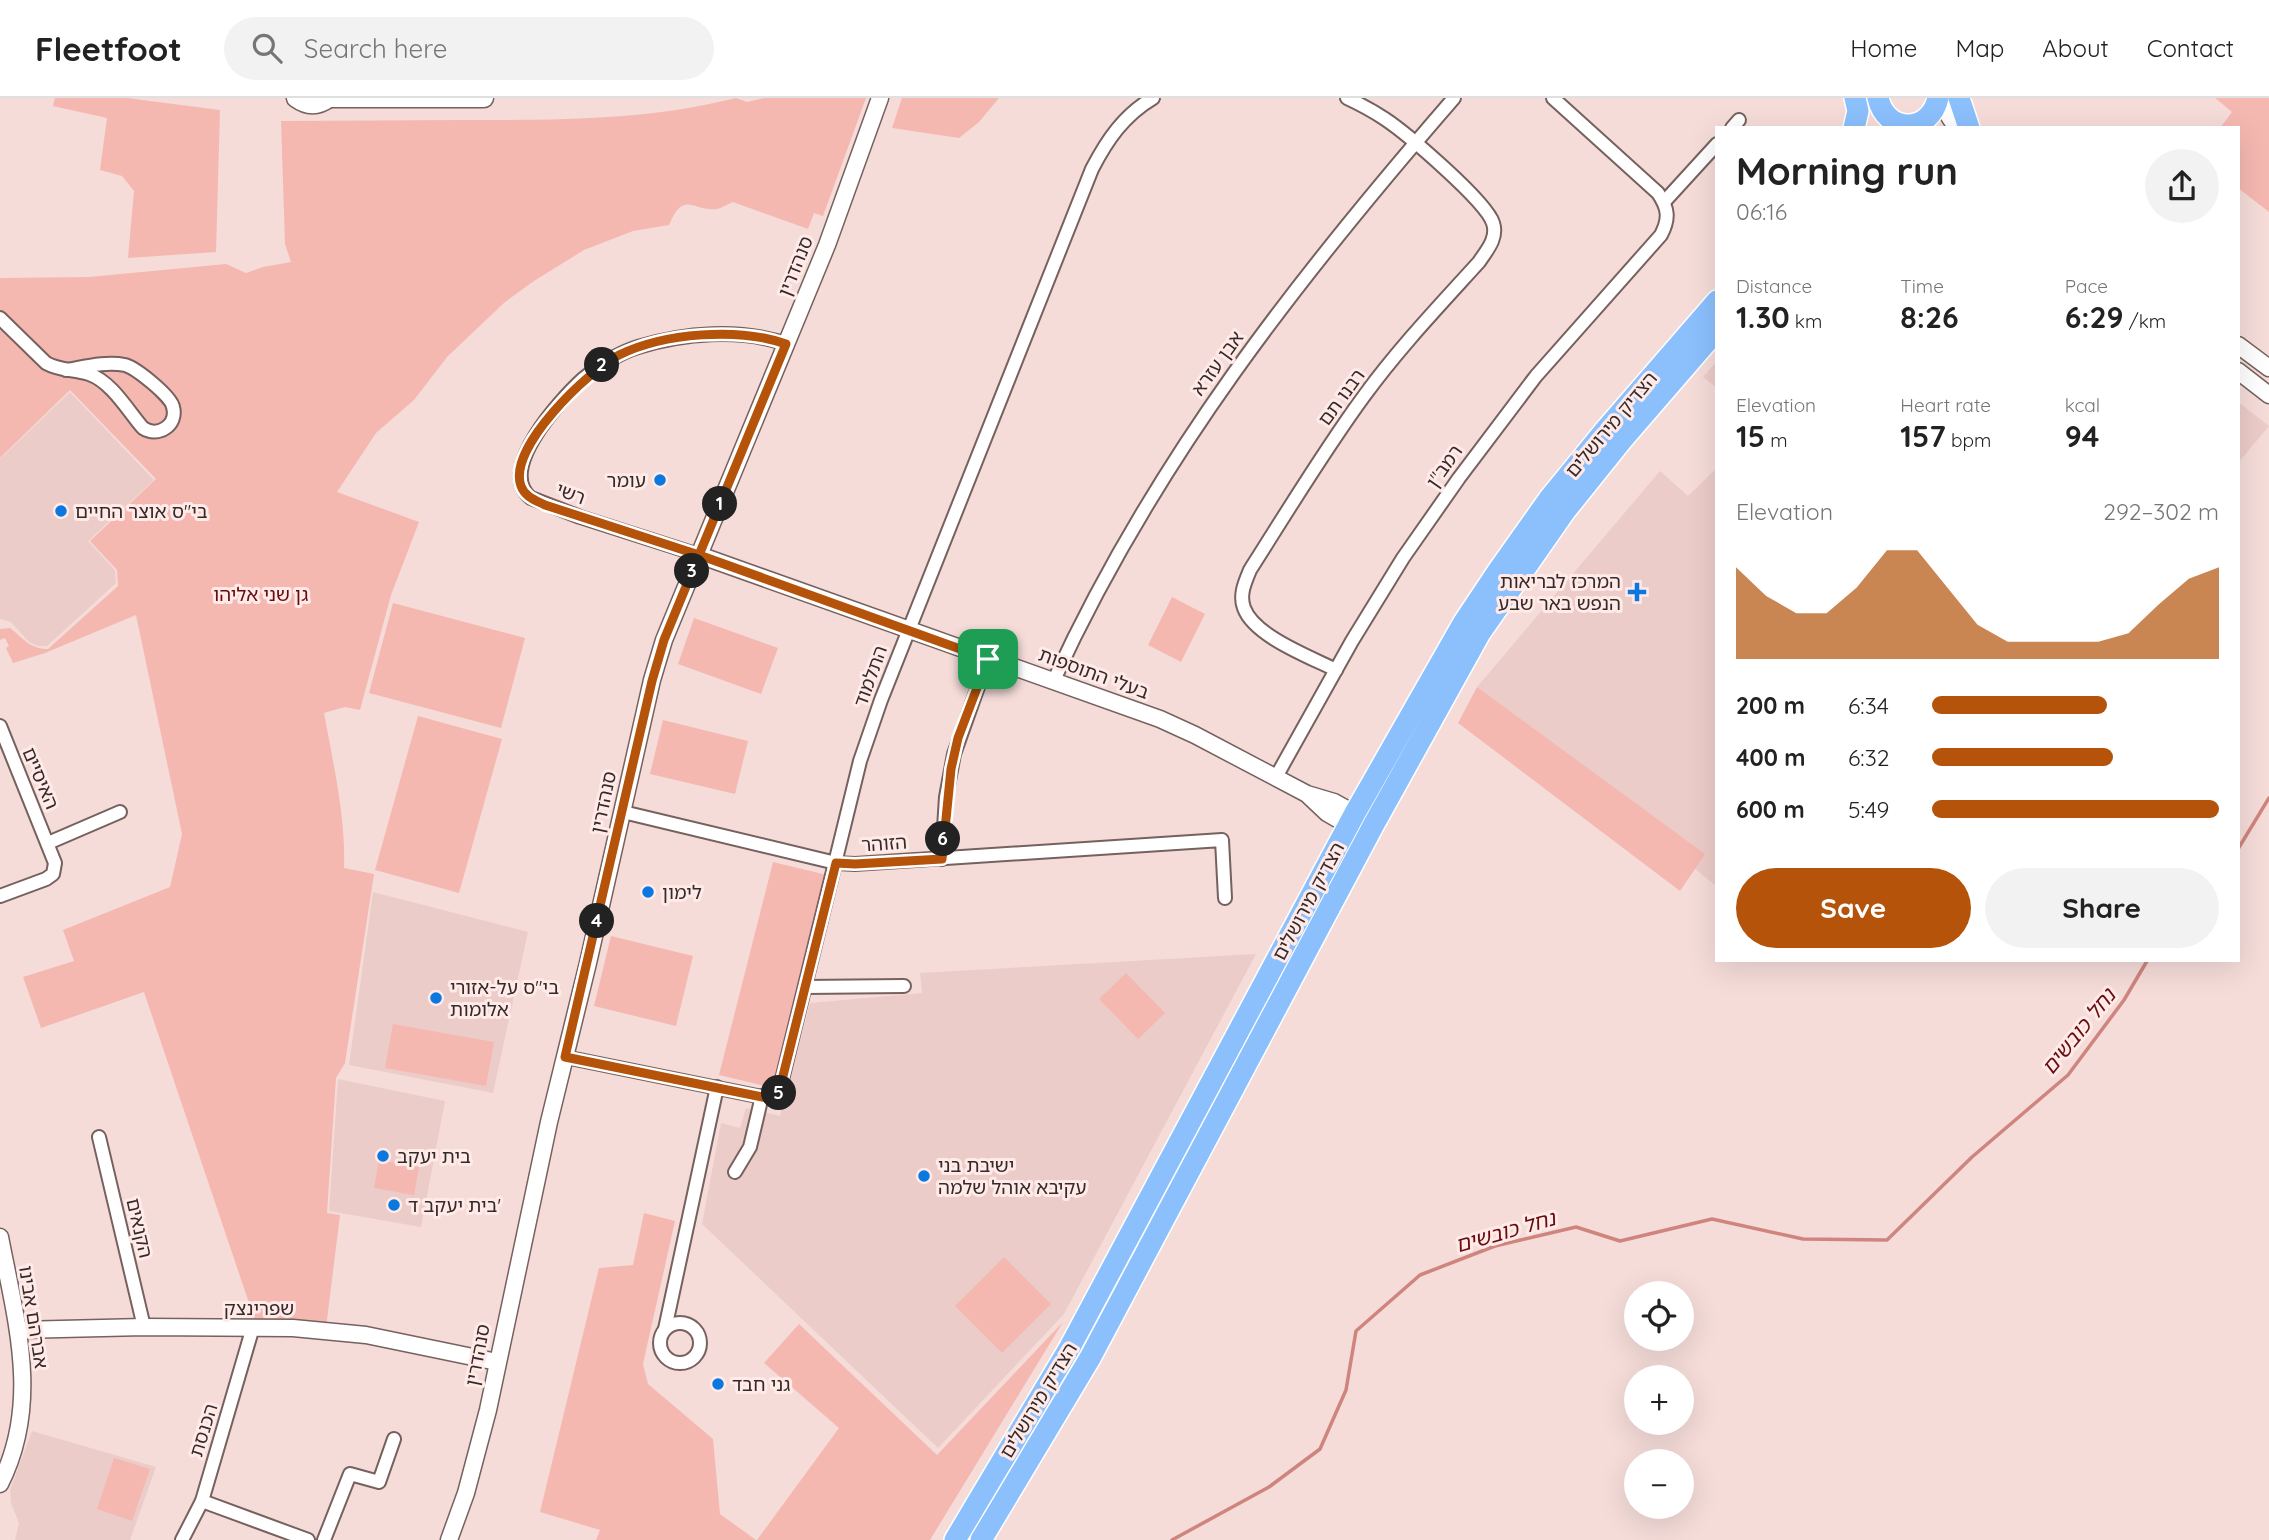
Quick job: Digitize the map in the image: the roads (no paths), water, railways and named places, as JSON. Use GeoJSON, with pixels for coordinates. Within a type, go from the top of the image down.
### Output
{"type":"FeatureCollection","features":[{"type":"Feature","properties":{"kind":"main road"},"geometry":{"type":"LineString","coordinates":[[296,98],[306,104],[329,98],[484,98]]}},
{"type":"Feature","properties":{"kind":"main road"},"geometry":{"type":"LineString","coordinates":[[1854,126],[1858,111],[1855,98]]}},
{"type":"Feature","properties":{"kind":"main road"},"geometry":{"type":"LineString","coordinates":[[1878,100],[1887,117],[1907,126],[1932,114],[1945,98],[1967,126]]}},
{"type":"Feature","properties":{"kind":"main road"},"geometry":{"type":"LineString","coordinates":[[1864,126],[1878,100]]}},
{"type":"Feature","properties":{"kind":"main road","name":"הצדיק מירושלים"},"geometry":{"type":"LineString","coordinates":[[981,1540],[1090,1358],[1464,622],[1520,539],[1607,428],[1715,303]]}},
{"type":"Feature","properties":{"kind":"main road","name":"הצדיק מירושלים"},"geometry":{"type":"LineString","coordinates":[[955,1540],[1070,1347],[1361,824],[1521,571],[1622,440],[1715,332]]}},
{"type":"Feature","properties":{"kind":"street","name":"סנהדרין"},"geometry":{"type":"LineString","coordinates":[[449,1540],[478,1449],[549,1122],[652,681],[664,640],[827,245],[880,98]]}},
{"type":"Feature","properties":{"kind":"street","name":"התלמוד"},"geometry":{"type":"LineString","coordinates":[[762,1096],[777,1100],[860,761],[908,630],[1103,146],[1129,115],[1153,98]]}},
{"type":"Feature","properties":{"kind":"street"},"geometry":{"type":"LineString","coordinates":[[1347,98],[1385,119],[1415,143]]}},
{"type":"Feature","properties":{"kind":"street","name":"אבן עזרא"},"geometry":{"type":"LineString","coordinates":[[1054,680],[1103,582],[1191,432],[1308,272],[1454,98]]}},
{"type":"Feature","properties":{"kind":"street"},"geometry":{"type":"LineString","coordinates":[[1553,98],[1651,186],[1664,202],[1715,146]]}},
{"type":"Feature","properties":{"kind":"street"},"geometry":{"type":"LineString","coordinates":[[1945,98],[1946,112],[1957,126]]}},
{"type":"Feature","properties":{"kind":"street","name":"רבנו תם"},"geometry":{"type":"LineString","coordinates":[[1336,670],[1272,636],[1252,622],[1244,608],[1244,584],[1250,570],[1315,468],[1365,395],[1491,246],[1493,223],[1480,204],[1415,143]]}},
{"type":"Feature","properties":{"kind":"street","name":"רמב\"ן"},"geometry":{"type":"LineString","coordinates":[[1276,777],[1403,558],[1503,417],[1574,332],[1661,235],[1668,214],[1664,202]]}},
{"type":"Feature","properties":{"kind":"street"},"geometry":{"type":"LineString","coordinates":[[0,318],[46,363],[66,370],[89,374],[99,379],[150,433],[168,427],[173,419],[171,402],[135,369],[115,364],[66,370]]}},
{"type":"Feature","properties":{"kind":"street","name":"רשי"},"geometry":{"type":"LineString","coordinates":[[699,555],[580,517],[531,498],[524,493],[520,484],[525,454],[542,426],[583,380],[603,364],[638,347],[684,337],[716,335],[764,338],[786,344]]}},
{"type":"Feature","properties":{"kind":"street"},"geometry":{"type":"LineString","coordinates":[[2240,346],[2269,368]]}},
{"type":"Feature","properties":{"kind":"street"},"geometry":{"type":"LineString","coordinates":[[2240,373],[2269,395]]}},
{"type":"Feature","properties":{"kind":"street","name":"בעלי התוספות"},"geometry":{"type":"LineString","coordinates":[[699,555],[1160,719],[1307,794],[1334,802],[1361,824]]}},
{"type":"Feature","properties":{"kind":"street"},"geometry":{"type":"LineString","coordinates":[[942,859],[947,797],[958,738],[988,659]]}},
{"type":"Feature","properties":{"kind":"street","name":"האיסיים"},"geometry":{"type":"LineString","coordinates":[[0,726],[55,863],[53,874],[0,896]]}},
{"type":"Feature","properties":{"kind":"street"},"geometry":{"type":"LineString","coordinates":[[48,843],[120,811]]}},
{"type":"Feature","properties":{"kind":"street","name":"הזוהר"},"geometry":{"type":"LineString","coordinates":[[623,812],[836,863],[855,864],[1222,840],[1224,898]]}},
{"type":"Feature","properties":{"kind":"street"},"geometry":{"type":"LineString","coordinates":[[805,987],[904,986]]}},
{"type":"Feature","properties":{"kind":"street"},"geometry":{"type":"LineString","coordinates":[[565,1057],[762,1096],[751,1147],[735,1172]]}},
{"type":"Feature","properties":{"kind":"street"},"geometry":{"type":"LineString","coordinates":[[665,1329],[718,1087]]}},
{"type":"Feature","properties":{"kind":"street","name":"הקנאים"},"geometry":{"type":"LineString","coordinates":[[99,1137],[144,1327]]}},
{"type":"Feature","properties":{"kind":"street","name":"אברהם אבינו"},"geometry":{"type":"LineString","coordinates":[[0,1237],[19,1330],[23,1370],[21,1420],[16,1445],[0,1484]]}},
{"type":"Feature","properties":{"kind":"street","name":"שפרינצק"},"geometry":{"type":"LineString","coordinates":[[19,1330],[253,1327],[366,1335],[497,1362]]}},
{"type":"Feature","properties":{"kind":"street","name":"הכנסת"},"geometry":{"type":"LineString","coordinates":[[182,1540],[202,1501],[253,1327]]}},
{"type":"Feature","properties":{"kind":"street"},"geometry":{"type":"LineString","coordinates":[[324,1540],[350,1474],[379,1482],[394,1439]]}},
{"type":"Feature","properties":{"kind":"street"},"geometry":{"type":"LineString","coordinates":[[202,1501],[308,1540]]}},
{"type":"Feature","properties":{"kind":"waterway","name":"נחל כובשים"},"geometry":{"type":"LineString","coordinates":[[2240,846],[2269,798]]}},
{"type":"Feature","properties":{"kind":"waterway","name":"נחל כובשים"},"geometry":{"type":"LineString","coordinates":[[1172,1540],[1269,1487],[1320,1449],[1346,1390],[1356,1331],[1420,1275],[1495,1246],[1576,1227],[1620,1241],[1712,1219],[1803,1239],[1887,1240],[1972,1157],[2068,1075],[2124,1000],[2146,962]]}},
{"type":"Feature","properties":{"kind":"place","name":"עומר"},"geometry":{"type":"Point","coordinates":[660,480]}},
{"type":"Feature","properties":{"kind":"place","name":"בי\"ס אוצר החיים"},"geometry":{"type":"Point","coordinates":[61,511]}},
{"type":"Feature","properties":{"kind":"place","name":"המרכז לבריאות הנפש באר שבע"},"geometry":{"type":"Point","coordinates":[1637,592]}},
{"type":"Feature","properties":{"kind":"place","name":"לימון"},"geometry":{"type":"Point","coordinates":[648,892]}},
{"type":"Feature","properties":{"kind":"place","name":"בי\"ס על-אזורי אלומות"},"geometry":{"type":"Point","coordinates":[436,998]}},
{"type":"Feature","properties":{"kind":"place","name":"בית יעקב"},"geometry":{"type":"Point","coordinates":[383,1156]}},
{"type":"Feature","properties":{"kind":"place","name":"ישיבת בני עקיבא אוהל שלמה"},"geometry":{"type":"Point","coordinates":[924,1176]}},
{"type":"Feature","properties":{"kind":"place","name":"בית יעקב ד'"},"geometry":{"type":"Point","coordinates":[394,1205]}},
{"type":"Feature","properties":{"kind":"place","name":"גני חבד"},"geometry":{"type":"Point","coordinates":[718,1384]}},
{"type":"Feature","properties":{"kind":"park label","name":"גן שני אליהו"},"geometry":{"type":"Point","coordinates":[261,594]}}]}
